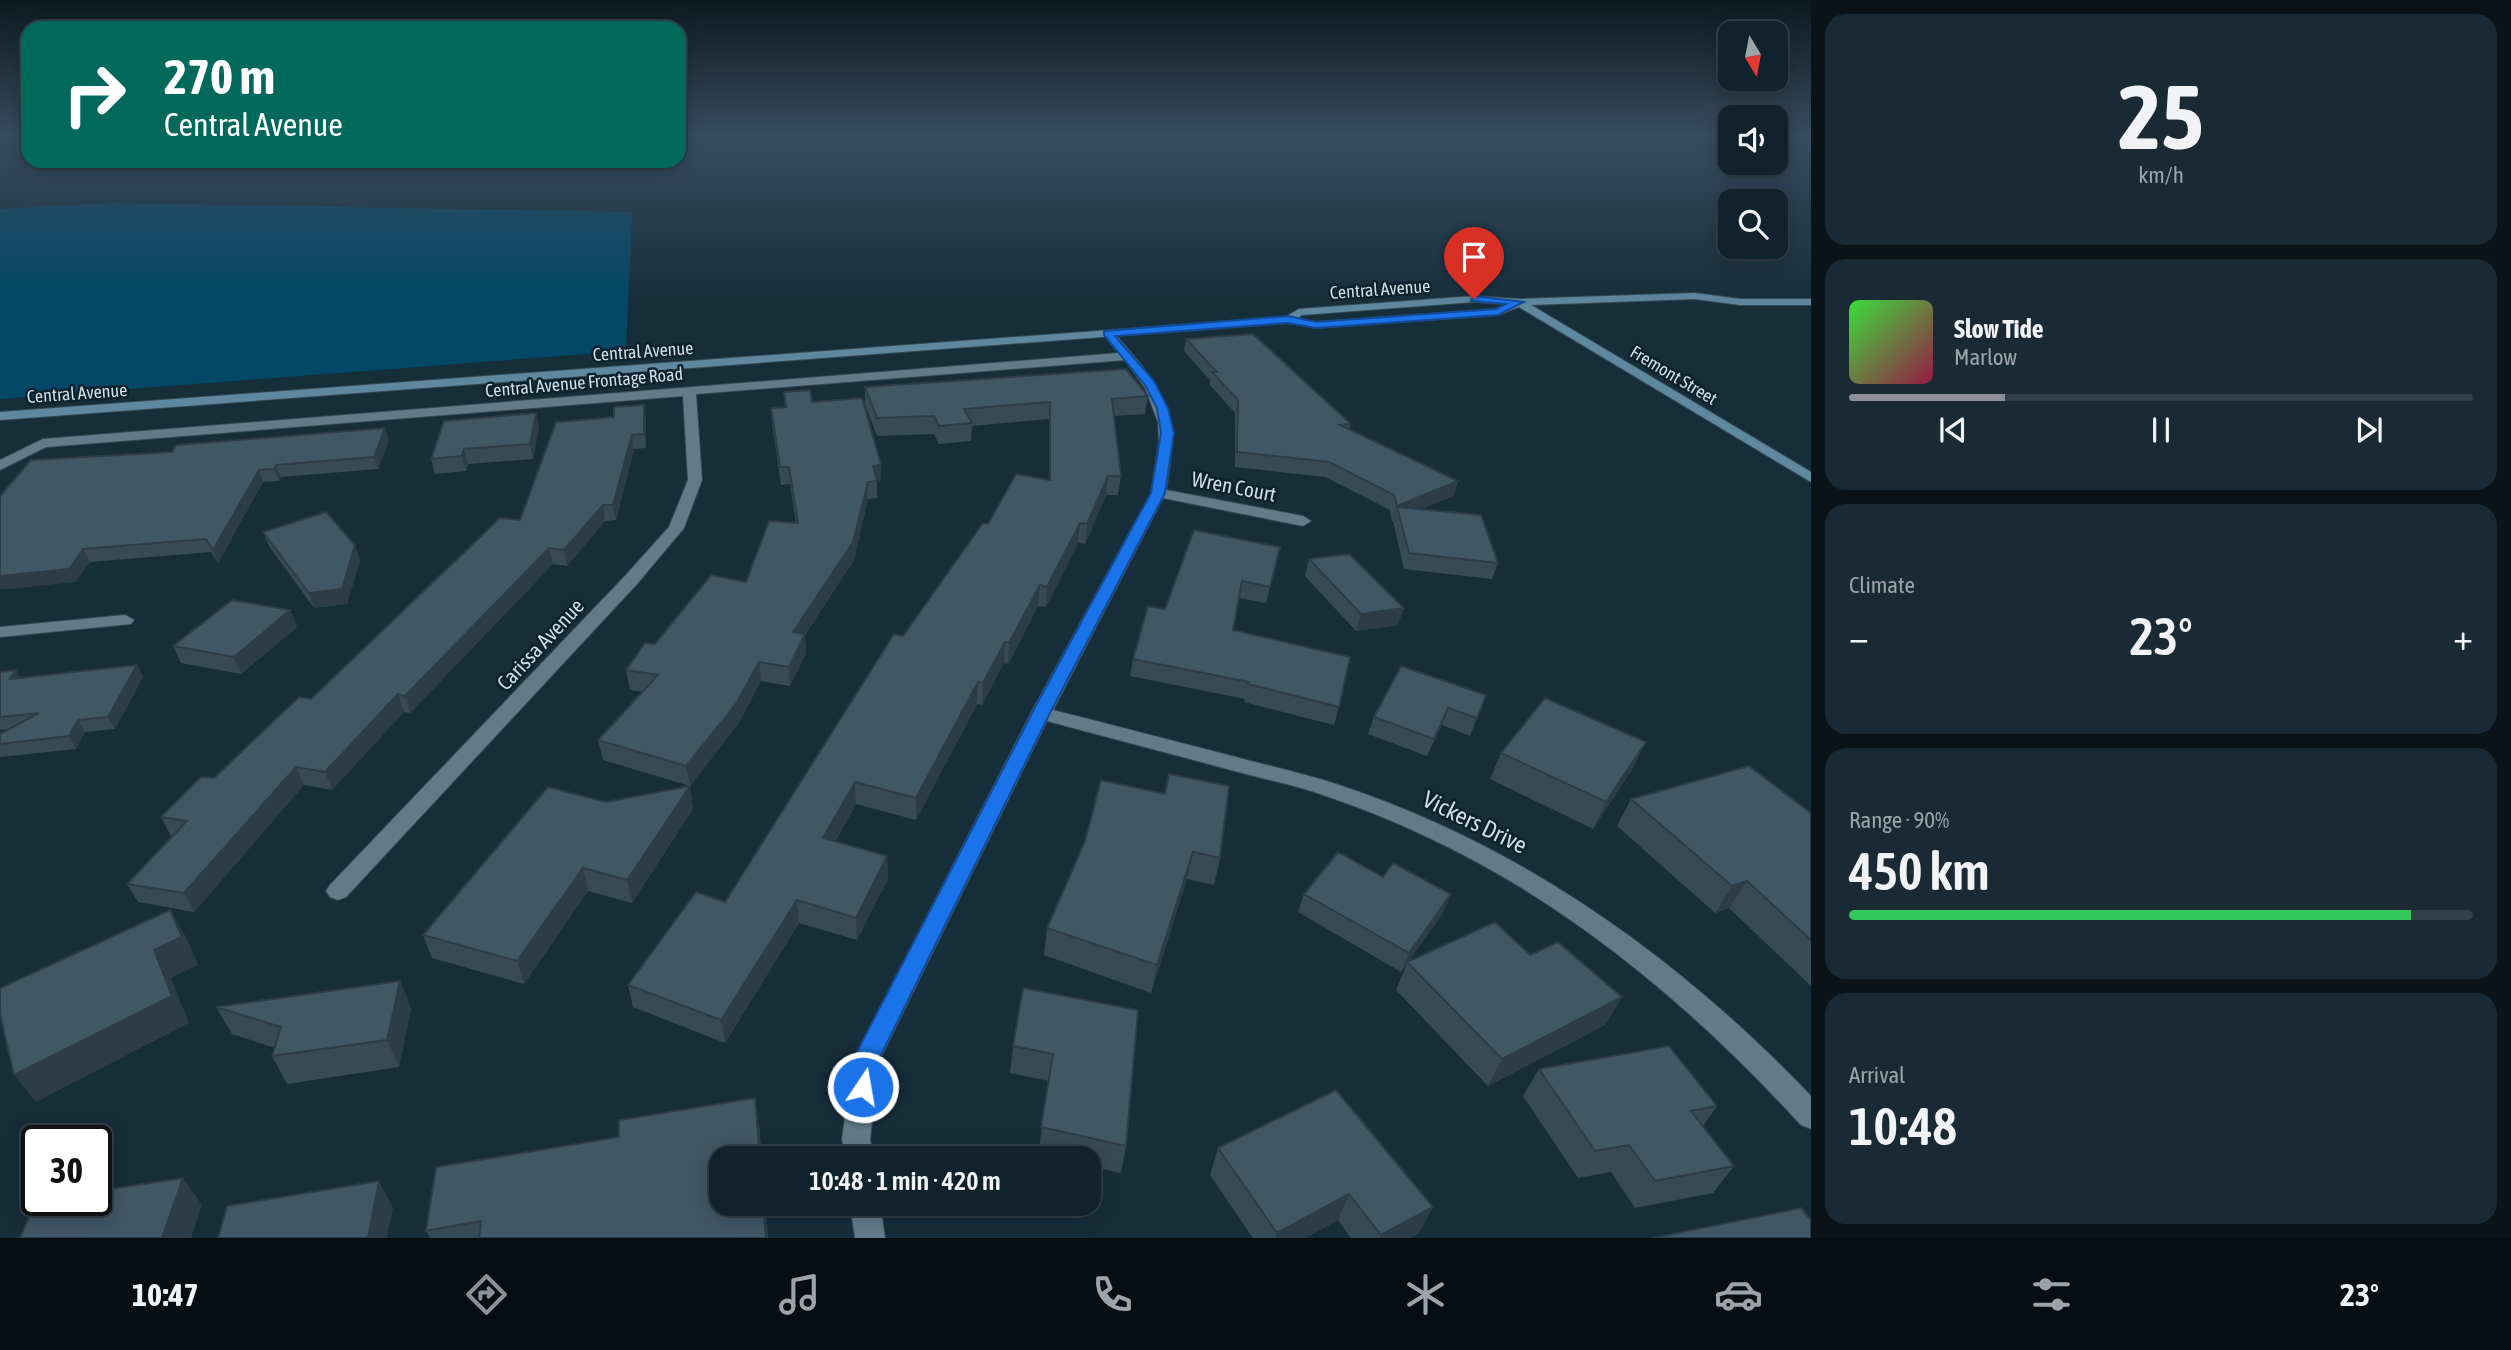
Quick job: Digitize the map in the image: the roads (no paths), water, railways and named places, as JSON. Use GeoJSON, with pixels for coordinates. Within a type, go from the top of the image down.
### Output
{"type":"FeatureCollection","features":[{"type":"Feature","properties":{"kind":"main road","name":"Central Avenue"},"geometry":{"type":"LineString","coordinates":[[1695,296],[1717,289],[1811,290]]}},
{"type":"Feature","properties":{"kind":"main road","name":"Central Avenue"},"geometry":{"type":"LineString","coordinates":[[0,416],[1288,320],[1316,325],[1485,313],[1498,312],[1520,302],[1695,296],[1740,302],[1811,302]]}},
{"type":"Feature","properties":{"kind":"main road","name":"Fremont Street"},"geometry":{"type":"LineString","coordinates":[[1520,302],[1811,478]]}},
{"type":"Feature","properties":{"kind":"street"},"geometry":{"type":"LineString","coordinates":[[857,1146],[866,1060],[1041,713],[1158,493],[1168,433],[1163,408],[1150,384],[1108,333]]}},
{"type":"Feature","properties":{"kind":"street","name":"Central Avenue Frontage Road"},"geometry":{"type":"LineString","coordinates":[[0,466],[43,443],[1128,356]]}},
{"type":"Feature","properties":{"kind":"street","name":"Carissa Avenue"},"geometry":{"type":"LineString","coordinates":[[338,891],[676,528],[695,480],[689,391]]}},
{"type":"Feature","properties":{"kind":"street","name":"Wren Court"},"geometry":{"type":"LineString","coordinates":[[1158,493],[1303,521]]}},
{"type":"Feature","properties":{"kind":"street"},"geometry":{"type":"LineString","coordinates":[[0,632],[125,620]]}},
{"type":"Feature","properties":{"kind":"street","name":"Vickers Drive"},"geometry":{"type":"LineString","coordinates":[[1041,713],[1332,790],[1423,824],[1523,874],[1639,952],[1720,1020],[1811,1116]]}},
{"type":"Feature","properties":{"kind":"street"},"geometry":{"type":"LineString","coordinates":[[867,1216],[870,1238]]}}]}
